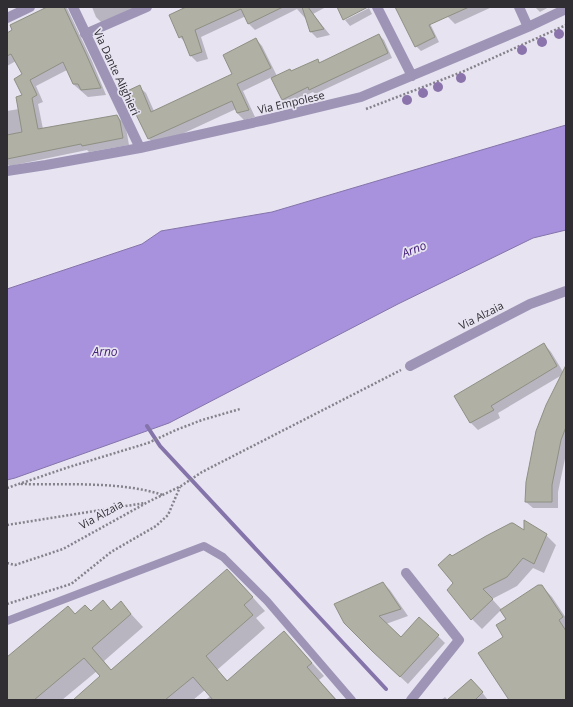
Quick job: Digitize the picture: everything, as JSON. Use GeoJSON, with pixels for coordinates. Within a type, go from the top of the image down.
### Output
{"type":"FeatureCollection","features":[{"type":"Feature","properties":{"kind":"street"},"geometry":{"type":"LineString","coordinates":[[7,18],[30,7]]}},
{"type":"Feature","properties":{"kind":"street","name":"Via Dante Alighieri"},"geometry":{"type":"LineString","coordinates":[[73,7],[140,148]]}},
{"type":"Feature","properties":{"kind":"street"},"geometry":{"type":"LineString","coordinates":[[85,34],[147,7]]}},
{"type":"Feature","properties":{"kind":"street"},"geometry":{"type":"LineString","coordinates":[[377,7],[412,76]]}},
{"type":"Feature","properties":{"kind":"street"},"geometry":{"type":"LineString","coordinates":[[518,7],[528,27]]}},
{"type":"Feature","properties":{"kind":"street","name":"Via Empolese"},"geometry":{"type":"LineString","coordinates":[[7,171],[140,148],[361,97],[528,27],[566,9]]}},
{"type":"Feature","properties":{"kind":"street","name":"Via Alzaia"},"geometry":{"type":"LineString","coordinates":[[410,366],[530,304],[566,291]]}},
{"type":"Feature","properties":{"kind":"street"},"geometry":{"type":"LineString","coordinates":[[406,573],[459,640],[411,700]]}},
{"type":"Feature","properties":{"kind":"lane"},"geometry":{"type":"LineString","coordinates":[[7,621],[204,546],[223,557],[267,601],[352,700]]}},
{"type":"Feature","properties":{"kind":"path"},"geometry":{"type":"LineString","coordinates":[[361,97],[366,109],[462,72],[566,25]]}},
{"type":"Feature","properties":{"kind":"path","name":"Via Alzaia"},"geometry":{"type":"LineString","coordinates":[[7,563],[15,565],[63,549],[148,502],[181,486],[202,472],[410,366]]}},
{"type":"Feature","properties":{"kind":"path"},"geometry":{"type":"LineString","coordinates":[[7,488],[152,442],[202,420],[240,409]]}},
{"type":"Feature","properties":{"kind":"path"},"geometry":{"type":"LineString","coordinates":[[18,484],[102,486],[142,490],[163,495]]}},
{"type":"Feature","properties":{"kind":"path"},"geometry":{"type":"LineString","coordinates":[[7,604],[70,584],[111,552],[156,526],[168,515],[181,486]]}},
{"type":"Feature","properties":{"kind":"path"},"geometry":{"type":"LineString","coordinates":[[7,525],[148,502]]}},
{"type":"Feature","properties":{"kind":"water","name":"Arno"},"geometry":{"type":"Polygon","coordinates":[[[566,125],[566,230],[533,238],[398,304],[169,423],[7,480],[7,289],[142,244],[161,231],[272,212],[566,125]]]}},
{"type":"Feature","properties":{"kind":"building"},"geometry":{"type":"Polygon","coordinates":[[[47,7],[64,7],[101,88],[81,90],[78,84],[73,84],[63,62],[30,80],[37,95],[32,98],[38,129],[117,115],[120,121],[123,138],[82,146],[81,144],[7,159],[7,135],[22,132],[16,97],[22,95],[14,79],[22,74],[11,54],[7,56],[7,33],[12,30],[10,25],[47,7]]]}},
{"type":"Feature","properties":{"kind":"building"},"geometry":{"type":"Polygon","coordinates":[[[186,7],[283,7],[248,24],[241,9],[195,30],[202,52],[190,56],[182,36],[179,38],[169,15],[186,7]]]}},
{"type":"Feature","properties":{"kind":"building"},"geometry":{"type":"Polygon","coordinates":[[[302,7],[308,7],[324,29],[310,32],[302,7]]]}},
{"type":"Feature","properties":{"kind":"building"},"geometry":{"type":"Polygon","coordinates":[[[337,7],[368,7],[343,20],[337,7]]]}},
{"type":"Feature","properties":{"kind":"building"},"geometry":{"type":"Polygon","coordinates":[[[395,7],[469,7],[429,25],[435,37],[415,47],[395,7]]]}},
{"type":"Feature","properties":{"kind":"building"},"geometry":{"type":"Polygon","coordinates":[[[379,34],[388,53],[309,90],[308,87],[282,100],[271,78],[290,69],[291,71],[318,59],[319,63],[379,34]]]}},
{"type":"Feature","properties":{"kind":"building"},"geometry":{"type":"Polygon","coordinates":[[[256,38],[271,68],[237,84],[249,110],[237,113],[232,101],[148,139],[125,92],[140,85],[151,112],[232,74],[223,55],[256,38]]]}},
{"type":"Feature","properties":{"kind":"building"},"geometry":{"type":"Polygon","coordinates":[[[544,343],[557,366],[491,406],[494,410],[470,423],[454,396],[544,343]]]}},
{"type":"Feature","properties":{"kind":"building"},"geometry":{"type":"Polygon","coordinates":[[[566,365],[566,427],[561,440],[552,485],[552,502],[525,502],[526,482],[536,431],[546,405],[566,365]]]}},
{"type":"Feature","properties":{"kind":"building"},"geometry":{"type":"Polygon","coordinates":[[[524,520],[547,534],[534,564],[523,558],[507,577],[483,589],[493,599],[471,620],[447,590],[453,583],[438,565],[450,554],[452,556],[511,523],[524,530],[524,520]]]}},
{"type":"Feature","properties":{"kind":"building"},"geometry":{"type":"Polygon","coordinates":[[[227,569],[253,597],[244,605],[253,615],[206,656],[227,681],[284,631],[312,663],[307,667],[336,700],[213,700],[193,677],[165,700],[73,700],[100,676],[84,658],[34,700],[7,700],[7,657],[68,606],[75,614],[85,605],[91,611],[103,600],[111,610],[121,601],[131,614],[92,648],[111,670],[227,569]]]}},
{"type":"Feature","properties":{"kind":"building"},"geometry":{"type":"Polygon","coordinates":[[[383,582],[401,609],[379,616],[401,637],[419,617],[439,635],[400,677],[344,623],[334,604],[383,582]]]}},
{"type":"Feature","properties":{"kind":"building"},"geometry":{"type":"Polygon","coordinates":[[[538,585],[542,585],[563,617],[559,620],[566,631],[566,700],[509,700],[478,653],[503,637],[496,625],[506,619],[500,610],[538,585]]]}},
{"type":"Feature","properties":{"kind":"building"},"geometry":{"type":"Polygon","coordinates":[[[471,679],[483,692],[475,700],[447,700],[471,679]]]}},
{"type":"Feature","properties":{"kind":"waterway"},"geometry":{"type":"LineString","coordinates":[[147,426],[160,446],[386,689]]}}]}
